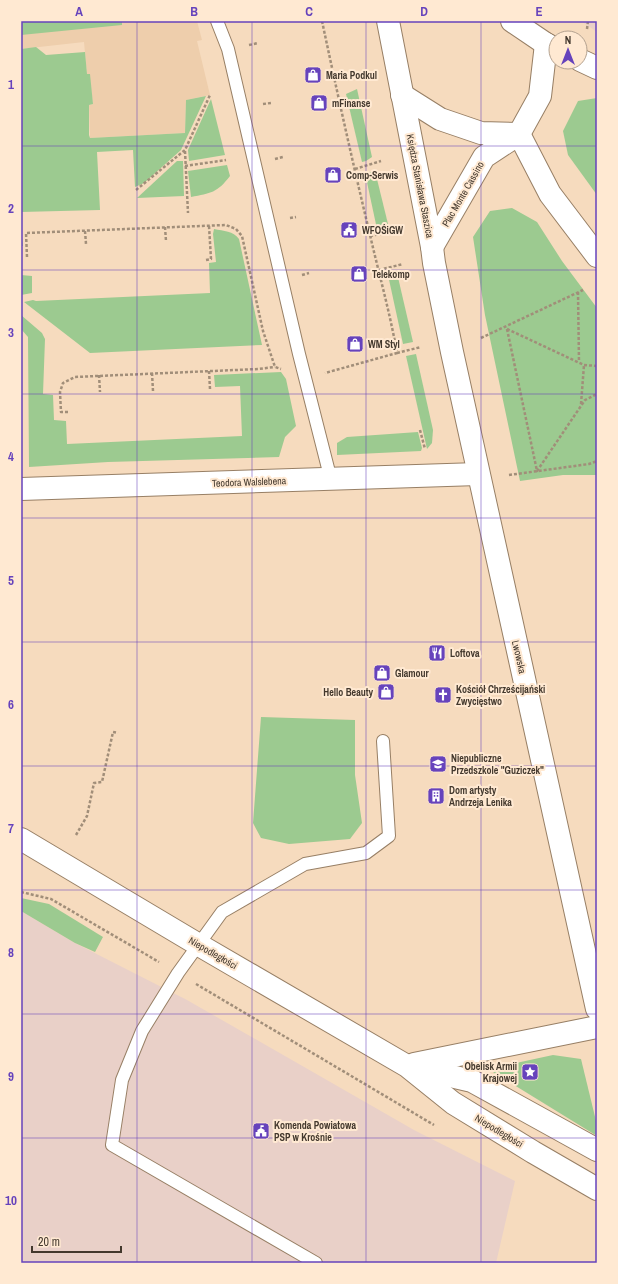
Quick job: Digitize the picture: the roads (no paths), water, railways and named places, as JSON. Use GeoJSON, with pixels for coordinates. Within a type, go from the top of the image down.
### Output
{"type":"FeatureCollection","features":[{"type":"Feature","properties":{"kind":"street"},"geometry":{"type":"LineString","coordinates":[[512,21],[548,44]]}},
{"type":"Feature","properties":{"kind":"street"},"geometry":{"type":"LineString","coordinates":[[523,21],[548,43]]}},
{"type":"Feature","properties":{"kind":"street","name":"Księdza Stanisława Staszica"},"geometry":{"type":"LineString","coordinates":[[393,22],[402,95],[452,352]]}},
{"type":"Feature","properties":{"kind":"street","name":"Plac Monte Cassino"},"geometry":{"type":"LineString","coordinates":[[432,247],[484,157],[519,134],[540,96],[548,60]]}},
{"type":"Feature","properties":{"kind":"street"},"geometry":{"type":"LineString","coordinates":[[402,95],[447,122],[481,133],[519,134],[550,194],[597,256]]}},
{"type":"Feature","properties":{"kind":"street","name":"Lwowska"},"geometry":{"type":"LineString","coordinates":[[452,352],[597,1009]]}},
{"type":"Feature","properties":{"kind":"street","name":"Teodora Walslebena"},"geometry":{"type":"LineString","coordinates":[[21,489],[478,474]]}},
{"type":"Feature","properties":{"kind":"street","name":"Niepodległości"},"geometry":{"type":"LineString","coordinates":[[21,839],[407,1066],[453,1103],[597,1189]]}},
{"type":"Feature","properties":{"kind":"street"},"geometry":{"type":"LineString","coordinates":[[407,1066],[597,1027]]}},
{"type":"Feature","properties":{"kind":"street","name":"Niepodległości"},"geometry":{"type":"LineString","coordinates":[[407,1066],[472,1080],[597,1150]]}},
{"type":"Feature","properties":{"kind":"lane"},"geometry":{"type":"LineString","coordinates":[[218,21],[228,49],[299,354],[331,480]]}},
{"type":"Feature","properties":{"kind":"lane"},"geometry":{"type":"LineString","coordinates":[[316,1263],[112,1145],[122,1080],[142,1031],[178,973],[222,912],[305,864],[366,853],[389,836],[383,741]]}},
{"type":"Feature","properties":{"kind":"place","name":"Maria Podkul"},"geometry":{"type":"Point","coordinates":[313,75]}},
{"type":"Feature","properties":{"kind":"place","name":"mFinanse"},"geometry":{"type":"Point","coordinates":[319,103]}},
{"type":"Feature","properties":{"kind":"place","name":"Comp-Serwis"},"geometry":{"type":"Point","coordinates":[333,175]}},
{"type":"Feature","properties":{"kind":"place","name":"WFOŚiGW"},"geometry":{"type":"Point","coordinates":[349,230]}},
{"type":"Feature","properties":{"kind":"place","name":"Telekomp"},"geometry":{"type":"Point","coordinates":[359,274]}},
{"type":"Feature","properties":{"kind":"place","name":"WM Styl"},"geometry":{"type":"Point","coordinates":[355,344]}},
{"type":"Feature","properties":{"kind":"place","name":"Loftova"},"geometry":{"type":"Point","coordinates":[437,653]}},
{"type":"Feature","properties":{"kind":"place","name":"Glamour"},"geometry":{"type":"Point","coordinates":[382,673]}},
{"type":"Feature","properties":{"kind":"place","name":"Hello Beauty"},"geometry":{"type":"Point","coordinates":[386,692]}},
{"type":"Feature","properties":{"kind":"place","name":"Kościół Chrześcijański Zwycięstwo"},"geometry":{"type":"Point","coordinates":[443,695]}},
{"type":"Feature","properties":{"kind":"place","name":"Niepubliczne Przedszkole \"Guziczek\""},"geometry":{"type":"Point","coordinates":[438,764]}},
{"type":"Feature","properties":{"kind":"place","name":"Dom artysty Andrzeja Lenika"},"geometry":{"type":"Point","coordinates":[436,796]}},
{"type":"Feature","properties":{"kind":"place","name":"Obelisk Armii Krajowej"},"geometry":{"type":"Point","coordinates":[530,1072]}},
{"type":"Feature","properties":{"kind":"place","name":"Komenda Powiatowa PSP w Krośnie"},"geometry":{"type":"Point","coordinates":[261,1131]}}]}
